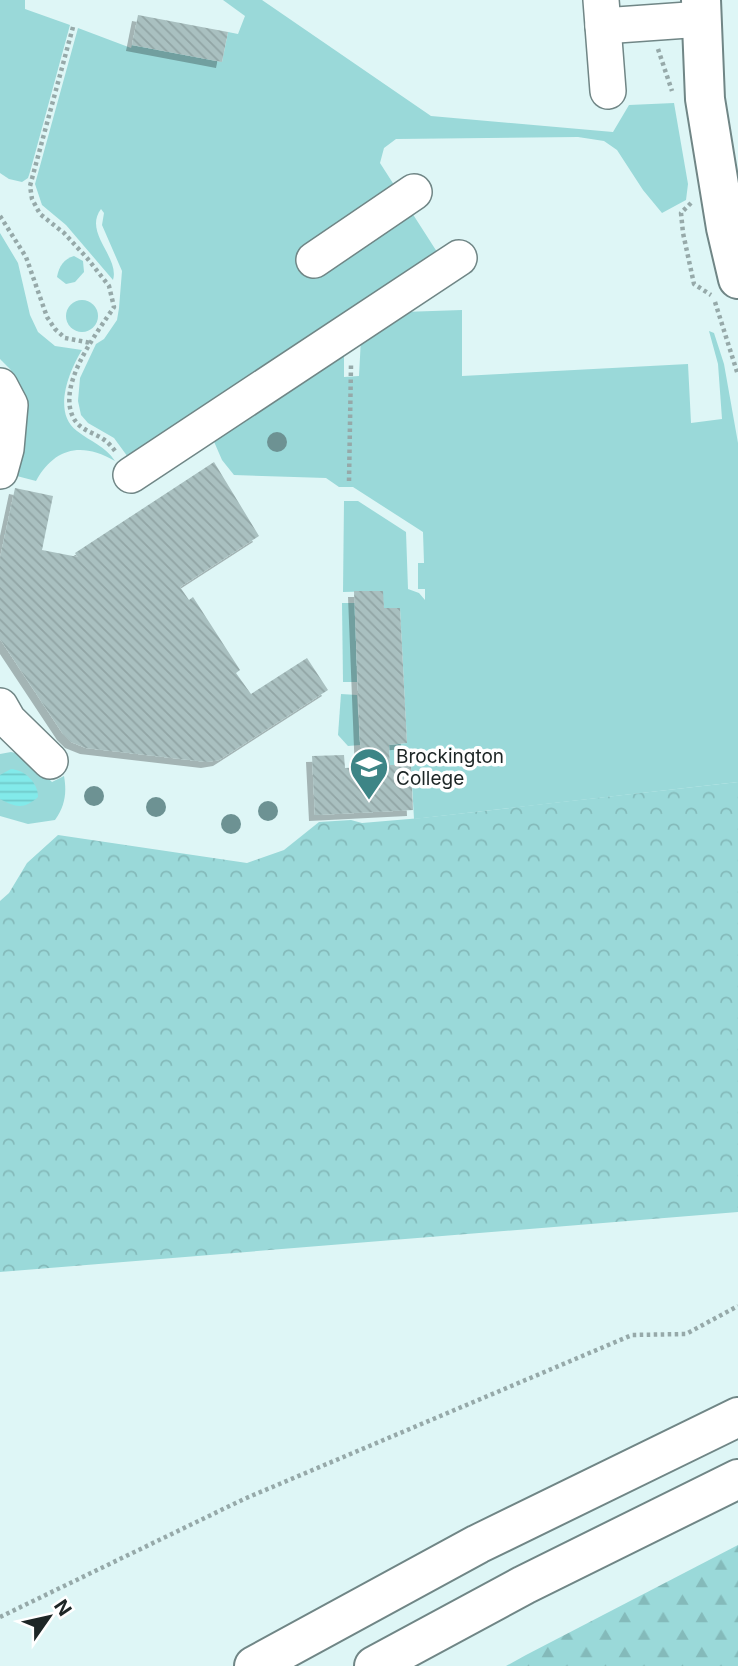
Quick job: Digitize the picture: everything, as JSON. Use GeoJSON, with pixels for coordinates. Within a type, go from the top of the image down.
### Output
{"type":"FeatureCollection","features":[{"type":"Feature","properties":{"kind":"main road"},"geometry":{"type":"LineString","coordinates":[[702,10],[705,99],[726,228],[738,279]]}},
{"type":"Feature","properties":{"kind":"main road"},"geometry":{"type":"LineString","coordinates":[[254,1666],[478,1544],[738,1417]]}},
{"type":"Feature","properties":{"kind":"main road"},"geometry":{"type":"LineString","coordinates":[[374,1666],[524,1585],[738,1479]]}},
{"type":"Feature","properties":{"kind":"street"},"geometry":{"type":"LineString","coordinates":[[608,91],[602,13],[702,10]]}},
{"type":"Feature","properties":{"kind":"street"},"geometry":{"type":"LineString","coordinates":[[314,260],[414,192]]}},
{"type":"Feature","properties":{"kind":"street"},"geometry":{"type":"LineString","coordinates":[[131,475],[460,258]]}},
{"type":"Feature","properties":{"kind":"street"},"geometry":{"type":"LineString","coordinates":[[0,386],[10,405],[6,449],[0,471]]}},
{"type":"Feature","properties":{"kind":"street"},"geometry":{"type":"LineString","coordinates":[[0,706],[8,720],[50,761]]}},
{"type":"Feature","properties":{"kind":"path"},"geometry":{"type":"LineString","coordinates":[[73,27],[30,186],[32,199],[40,214],[64,233],[108,286],[114,307],[90,343],[71,385],[73,417],[86,432],[104,440],[125,463],[131,475]]}},
{"type":"Feature","properties":{"kind":"path"},"geometry":{"type":"LineString","coordinates":[[0,216],[26,257],[47,317],[55,329],[65,338],[90,343]]}},
{"type":"Feature","properties":{"kind":"path"},"geometry":{"type":"LineString","coordinates":[[349,481],[351,329]]}},
{"type":"Feature","properties":{"kind":"path"},"geometry":{"type":"LineString","coordinates":[[0,1616],[244,1499],[632,1335],[686,1334],[738,1307]]}},
{"type":"Feature","properties":{"kind":"green space"},"geometry":{"type":"Polygon","coordinates":[[[0,0],[25,0],[25,9],[70,25],[30,172],[28,178],[22,182],[9,179],[0,173],[0,0]]]}},
{"type":"Feature","properties":{"kind":"green space"},"geometry":{"type":"Polygon","coordinates":[[[223,0],[262,0],[431,116],[613,132],[629,105],[674,103],[688,184],[686,200],[662,213],[617,150],[604,141],[578,137],[396,139],[384,148],[380,163],[439,255],[133,464],[114,438],[88,423],[81,415],[78,401],[80,378],[96,344],[104,339],[117,320],[119,308],[122,271],[102,225],[104,213],[101,209],[96,227],[112,263],[113,280],[66,225],[42,205],[35,184],[78,28],[131,48],[132,45],[222,62],[228,32],[238,34],[245,16],[223,0]]]}},
{"type":"Feature","properties":{"kind":"green space"},"geometry":{"type":"Polygon","coordinates":[[[0,233],[18,263],[30,315],[38,332],[55,346],[82,350],[68,380],[65,414],[77,431],[107,452],[115,461],[91,451],[70,451],[52,461],[36,481],[13,475],[21,389],[10,369],[0,359],[0,233]]]}},
{"type":"Feature","properties":{"kind":"green space"},"geometry":{"type":"Polygon","coordinates":[[[74,256],[83,261],[84,272],[75,282],[66,284],[57,277],[58,273],[65,261],[74,256]]]}},
{"type":"Feature","properties":{"kind":"green space"},"geometry":{"type":"Polygon","coordinates":[[[82,300],[93,305],[98,316],[93,327],[82,332],[71,327],[66,316],[71,305],[82,300]]]}},
{"type":"Feature","properties":{"kind":"green space"},"geometry":{"type":"Polygon","coordinates":[[[462,310],[462,376],[688,364],[691,423],[722,419],[718,364],[709,331],[714,333],[724,364],[738,443],[738,782],[414,819],[411,765],[390,765],[389,745],[407,743],[400,608],[384,608],[382,591],[343,592],[344,501],[358,501],[406,532],[408,589],[419,593],[425,600],[425,589],[418,589],[418,563],[424,563],[423,532],[353,487],[339,487],[326,478],[234,475],[222,460],[212,437],[344,352],[344,377],[359,376],[361,338],[403,312],[462,310]]]}},
{"type":"Feature","properties":{"kind":"green space"},"geometry":{"type":"Polygon","coordinates":[[[342,603],[355,603],[357,682],[343,682],[342,603]]]}},
{"type":"Feature","properties":{"kind":"green space"},"geometry":{"type":"Polygon","coordinates":[[[341,694],[357,695],[360,745],[348,746],[338,735],[341,694]]]}},
{"type":"Feature","properties":{"kind":"green space"},"geometry":{"type":"Polygon","coordinates":[[[11,752],[24,755],[52,782],[64,776],[64,799],[55,820],[28,824],[0,816],[0,754],[11,752]]]}},
{"type":"Feature","properties":{"kind":"green space"},"geometry":{"type":"Polygon","coordinates":[[[738,782],[738,1212],[0,1272],[0,901],[9,893],[27,863],[58,835],[247,863],[284,850],[319,822],[351,820],[362,823],[421,818],[738,782]]]}},
{"type":"Feature","properties":{"kind":"green space"},"geometry":{"type":"Polygon","coordinates":[[[738,1545],[738,1666],[506,1666],[526,1655],[738,1545]]]}},
{"type":"Feature","properties":{"kind":"shaded area"},"geometry":{"type":"Polygon","coordinates":[[[11,769],[26,775],[36,787],[38,797],[28,804],[15,805],[0,799],[0,775],[11,769]]]}},
{"type":"Feature","properties":{"kind":"building"},"geometry":{"type":"Polygon","coordinates":[[[138,15],[228,32],[222,62],[132,45],[138,15]]]}},
{"type":"Feature","properties":{"kind":"building"},"geometry":{"type":"Polygon","coordinates":[[[214,462],[259,536],[180,587],[189,600],[193,597],[240,670],[236,673],[251,694],[307,658],[328,690],[219,760],[207,762],[86,748],[71,742],[0,639],[0,558],[15,488],[53,496],[42,550],[78,557],[75,553],[214,462]]]}},
{"type":"Feature","properties":{"kind":"building","name":"Brockington College"},"geometry":{"type":"Polygon","coordinates":[[[354,591],[383,591],[384,608],[400,608],[407,743],[389,745],[390,765],[411,765],[413,810],[315,815],[312,756],[344,755],[345,768],[361,767],[354,591]]]}},
{"type":"Feature","properties":{"kind":"place","name":"Brockington College"},"geometry":{"type":"Point","coordinates":[369,801]}}]}
